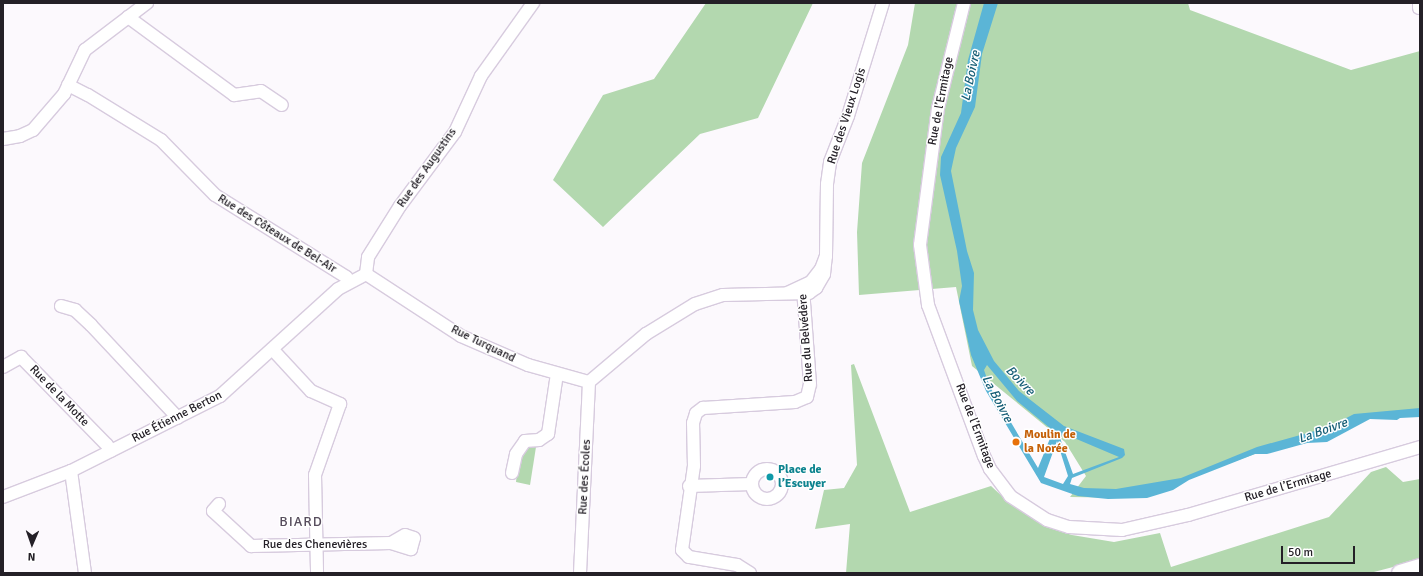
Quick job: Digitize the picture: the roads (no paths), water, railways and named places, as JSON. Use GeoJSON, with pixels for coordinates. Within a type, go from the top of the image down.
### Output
{"type":"FeatureCollection","features":[{"type":"Feature","properties":{"kind":"street"},"geometry":{"type":"LineString","coordinates":[[3,139],[20,136],[33,130],[58,102],[85,50],[147,3]]}},
{"type":"Feature","properties":{"kind":"street","name":"Rue des Vieux Logis"},"geometry":{"type":"LineString","coordinates":[[804,291],[816,288],[824,274],[826,256],[827,184],[830,162],[848,116],[883,3]]}},
{"type":"Feature","properties":{"kind":"street","name":"Rue de l’Ermitage"},"geometry":{"type":"LineString","coordinates":[[964,3],[938,108],[920,245],[928,305],[984,456],[990,469],[1010,496],[1047,520],[1069,527],[1122,530],[1188,515],[1420,447]]}},
{"type":"Feature","properties":{"kind":"street","name":"Rue des Augustins"},"geometry":{"type":"LineString","coordinates":[[366,274],[368,258],[400,206],[455,132],[481,76],[526,5]]}},
{"type":"Feature","properties":{"kind":"street"},"geometry":{"type":"LineString","coordinates":[[128,17],[234,95],[261,91],[282,105]]}},
{"type":"Feature","properties":{"kind":"street","name":"Rue des Côteaux de Bel-Air"},"geometry":{"type":"LineString","coordinates":[[68,85],[88,95],[161,140],[215,195],[346,277],[350,282]]}},
{"type":"Feature","properties":{"kind":"street","name":"Rue Étienne Berton"},"geometry":{"type":"LineString","coordinates":[[3,497],[71,471],[220,396],[273,350],[338,289],[366,274]]}},
{"type":"Feature","properties":{"kind":"street","name":"Rue Turquand"},"geometry":{"type":"LineString","coordinates":[[366,274],[461,336],[522,363],[589,382]]}},
{"type":"Feature","properties":{"kind":"street"},"geometry":{"type":"LineString","coordinates":[[589,382],[646,334],[695,304],[723,295],[804,291]]}},
{"type":"Feature","properties":{"kind":"street","name":"Rue du Belvédère"},"geometry":{"type":"LineString","coordinates":[[750,573],[737,565],[689,557],[682,550],[689,486],[695,450],[693,423],[696,413],[703,408],[795,402],[807,396],[810,391],[804,291]]}},
{"type":"Feature","properties":{"kind":"street"},"geometry":{"type":"LineString","coordinates":[[61,306],[75,310],[91,325],[178,418]]}},
{"type":"Feature","properties":{"kind":"street"},"geometry":{"type":"LineString","coordinates":[[273,350],[311,390],[340,404],[315,475],[317,573]]}},
{"type":"Feature","properties":{"kind":"street","name":"Rue de la Motte"},"geometry":{"type":"LineString","coordinates":[[3,367],[21,357],[107,445],[111,451]]}},
{"type":"Feature","properties":{"kind":"street"},"geometry":{"type":"LineString","coordinates":[[512,472],[516,454],[525,441],[539,440],[548,434],[557,374]]}},
{"type":"Feature","properties":{"kind":"street","name":"Rue des Écoles"},"geometry":{"type":"LineString","coordinates":[[580,573],[589,382]]}},
{"type":"Feature","properties":{"kind":"street"},"geometry":{"type":"LineString","coordinates":[[71,471],[85,573]]}},
{"type":"Feature","properties":{"kind":"street"},"geometry":{"type":"LineString","coordinates":[[689,486],[752,484]]}},
{"type":"Feature","properties":{"kind":"street","name":"Rue des Chenevières"},"geometry":{"type":"LineString","coordinates":[[219,504],[213,510],[251,546],[391,544]]}},
{"type":"Feature","properties":{"kind":"street"},"geometry":{"type":"LineString","coordinates":[[1400,573],[1420,567]]}},
{"type":"Feature","properties":{"kind":"water","name":"La Boivre"},"geometry":{"type":"Polygon","coordinates":[[[984,3],[998,3],[982,54],[975,107],[956,148],[951,171],[967,251],[974,273],[973,310],[978,330],[994,361],[1019,391],[1064,426],[1124,449],[1125,455],[1122,458],[1072,478],[1070,484],[1084,488],[1116,489],[1181,478],[1257,447],[1329,427],[1354,414],[1420,408],[1420,417],[1400,418],[1397,420],[1370,419],[1327,442],[1307,443],[1267,454],[1255,454],[1189,480],[1173,490],[1147,498],[1108,499],[1078,496],[1041,483],[986,391],[971,355],[959,301],[962,286],[957,251],[940,175],[941,157],[961,113],[968,60],[984,3]],[[987,365],[984,370],[990,387],[1038,468],[1051,436],[1051,429],[1017,401],[987,365]],[[1062,435],[1060,438],[1073,474],[1119,457],[1067,435],[1062,435]],[[1057,441],[1044,477],[1063,484],[1068,476],[1057,441]]]}},
{"type":"Feature","properties":{"kind":"place","name":"Moulin de la Norée"},"geometry":{"type":"Point","coordinates":[1016,442]}},
{"type":"Feature","properties":{"kind":"place","name":"Place de l’Escuyer"},"geometry":{"type":"Point","coordinates":[770,477]}},
{"type":"Feature","properties":{"kind":"district","name":"BIARD"},"geometry":{"type":"Point","coordinates":[301,522]}},
{"type":"Feature","properties":{"kind":"water label","name":"Boivre"},"geometry":{"type":"Point","coordinates":[1020,381]}}]}
